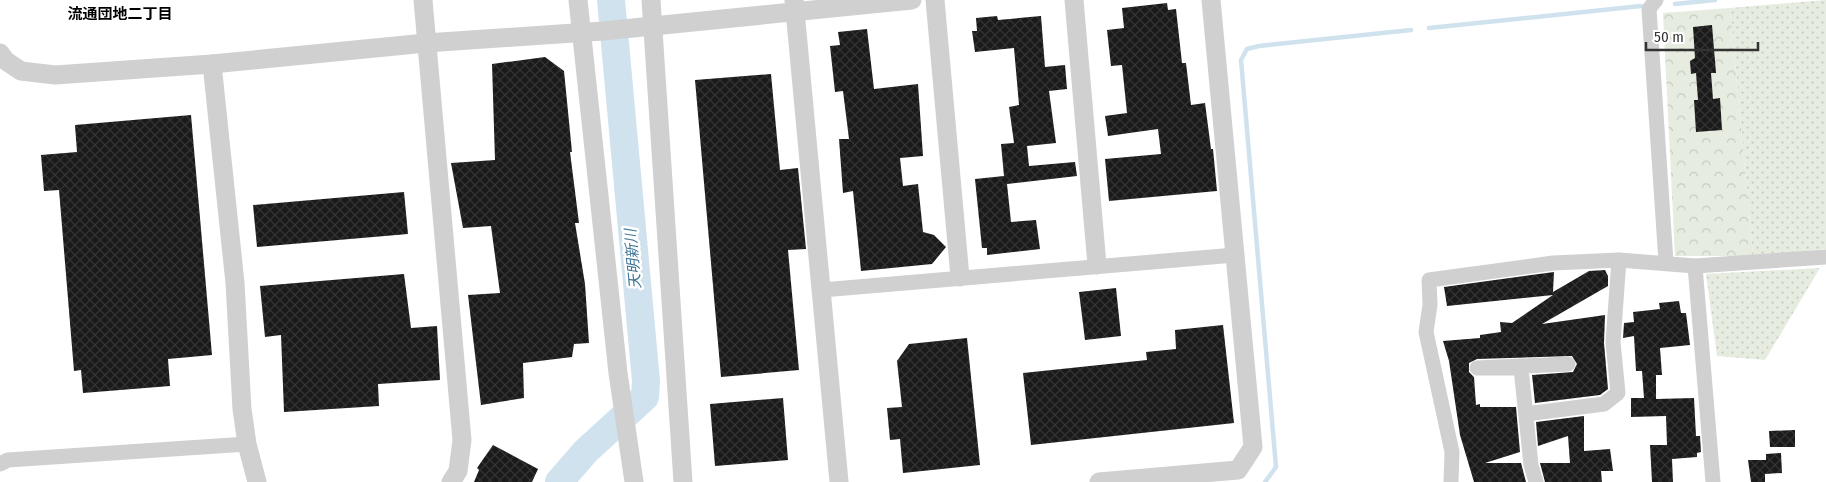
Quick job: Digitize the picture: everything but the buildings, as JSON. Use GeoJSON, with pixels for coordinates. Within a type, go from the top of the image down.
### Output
{"type":"FeatureCollection","features":[{"type":"Feature","properties":{"kind":"street"},"geometry":{"type":"LineString","coordinates":[[423,0],[462,440],[458,471],[451,482]]}},
{"type":"Feature","properties":{"kind":"street"},"geometry":{"type":"LineString","coordinates":[[578,0],[580,33],[618,373],[634,482]]}},
{"type":"Feature","properties":{"kind":"street"},"geometry":{"type":"LineString","coordinates":[[651,0],[647,27],[683,482]]}},
{"type":"Feature","properties":{"kind":"street"},"geometry":{"type":"LineString","coordinates":[[2,60],[21,71],[55,75],[212,64],[426,42],[647,27],[794,6],[912,0]]}},
{"type":"Feature","properties":{"kind":"street"},"geometry":{"type":"LineString","coordinates":[[935,0],[960,277]]}},
{"type":"Feature","properties":{"kind":"street"},"geometry":{"type":"LineString","coordinates":[[1074,0],[1096,265]]}},
{"type":"Feature","properties":{"kind":"street"},"geometry":{"type":"LineString","coordinates":[[1099,482],[1238,470],[1252,447],[1211,0]]}},
{"type":"Feature","properties":{"kind":"street"},"geometry":{"type":"LineString","coordinates":[[1656,0],[1648,9],[1666,262]]}},
{"type":"Feature","properties":{"kind":"street"},"geometry":{"type":"LineString","coordinates":[[794,6],[839,482]]}},
{"type":"Feature","properties":{"kind":"street"},"geometry":{"type":"LineString","coordinates":[[212,64],[235,283],[242,409],[247,444],[257,482]]}},
{"type":"Feature","properties":{"kind":"street"},"geometry":{"type":"LineString","coordinates":[[822,290],[1096,265],[1235,255]]}},
{"type":"Feature","properties":{"kind":"street"},"geometry":{"type":"LineString","coordinates":[[1451,482],[1452,452],[1426,332],[1430,305],[1429,280],[1553,263],[1619,260],[1666,262],[1695,266],[1826,258]]}},
{"type":"Feature","properties":{"kind":"street"},"geometry":{"type":"LineString","coordinates":[[1526,414],[1604,404],[1618,393],[1613,342],[1619,260]]}},
{"type":"Feature","properties":{"kind":"street"},"geometry":{"type":"LineString","coordinates":[[1695,266],[1714,482]]}},
{"type":"Feature","properties":{"kind":"street"},"geometry":{"type":"LineString","coordinates":[[1536,482],[1531,465],[1521,368],[1476,368],[1568,364]]}},
{"type":"Feature","properties":{"kind":"street"},"geometry":{"type":"LineString","coordinates":[[0,464],[8,460],[247,444]]}},
{"type":"Feature","properties":{"kind":"green space"},"geometry":{"type":"Polygon","coordinates":[[[1826,0],[1826,249],[1753,256],[1730,8],[1826,0]]]}},
{"type":"Feature","properties":{"kind":"green space"},"geometry":{"type":"Polygon","coordinates":[[[1730,8],[1753,256],[1675,256],[1663,13],[1730,8]]]}},
{"type":"Feature","properties":{"kind":"green space"},"geometry":{"type":"Polygon","coordinates":[[[1820,268],[1765,360],[1717,356],[1706,274],[1820,268]]]}},
{"type":"Feature","properties":{"kind":"waterway","name":"天明新川"},"geometry":{"type":"LineString","coordinates":[[559,482],[586,451],[645,397],[646,381],[611,0]]}},
{"type":"Feature","properties":{"kind":"waterway"},"geometry":{"type":"LineString","coordinates":[[1675,4],[1715,0]]}},
{"type":"Feature","properties":{"kind":"waterway"},"geometry":{"type":"LineString","coordinates":[[1429,28],[1641,6]]}},
{"type":"Feature","properties":{"kind":"waterway"},"geometry":{"type":"LineString","coordinates":[[1265,482],[1276,467],[1241,60],[1247,49],[1259,46],[1411,30]]}},
{"type":"Feature","properties":{"kind":"district","name":"流通団地二丁目"},"geometry":{"type":"Point","coordinates":[120,14]}}]}
